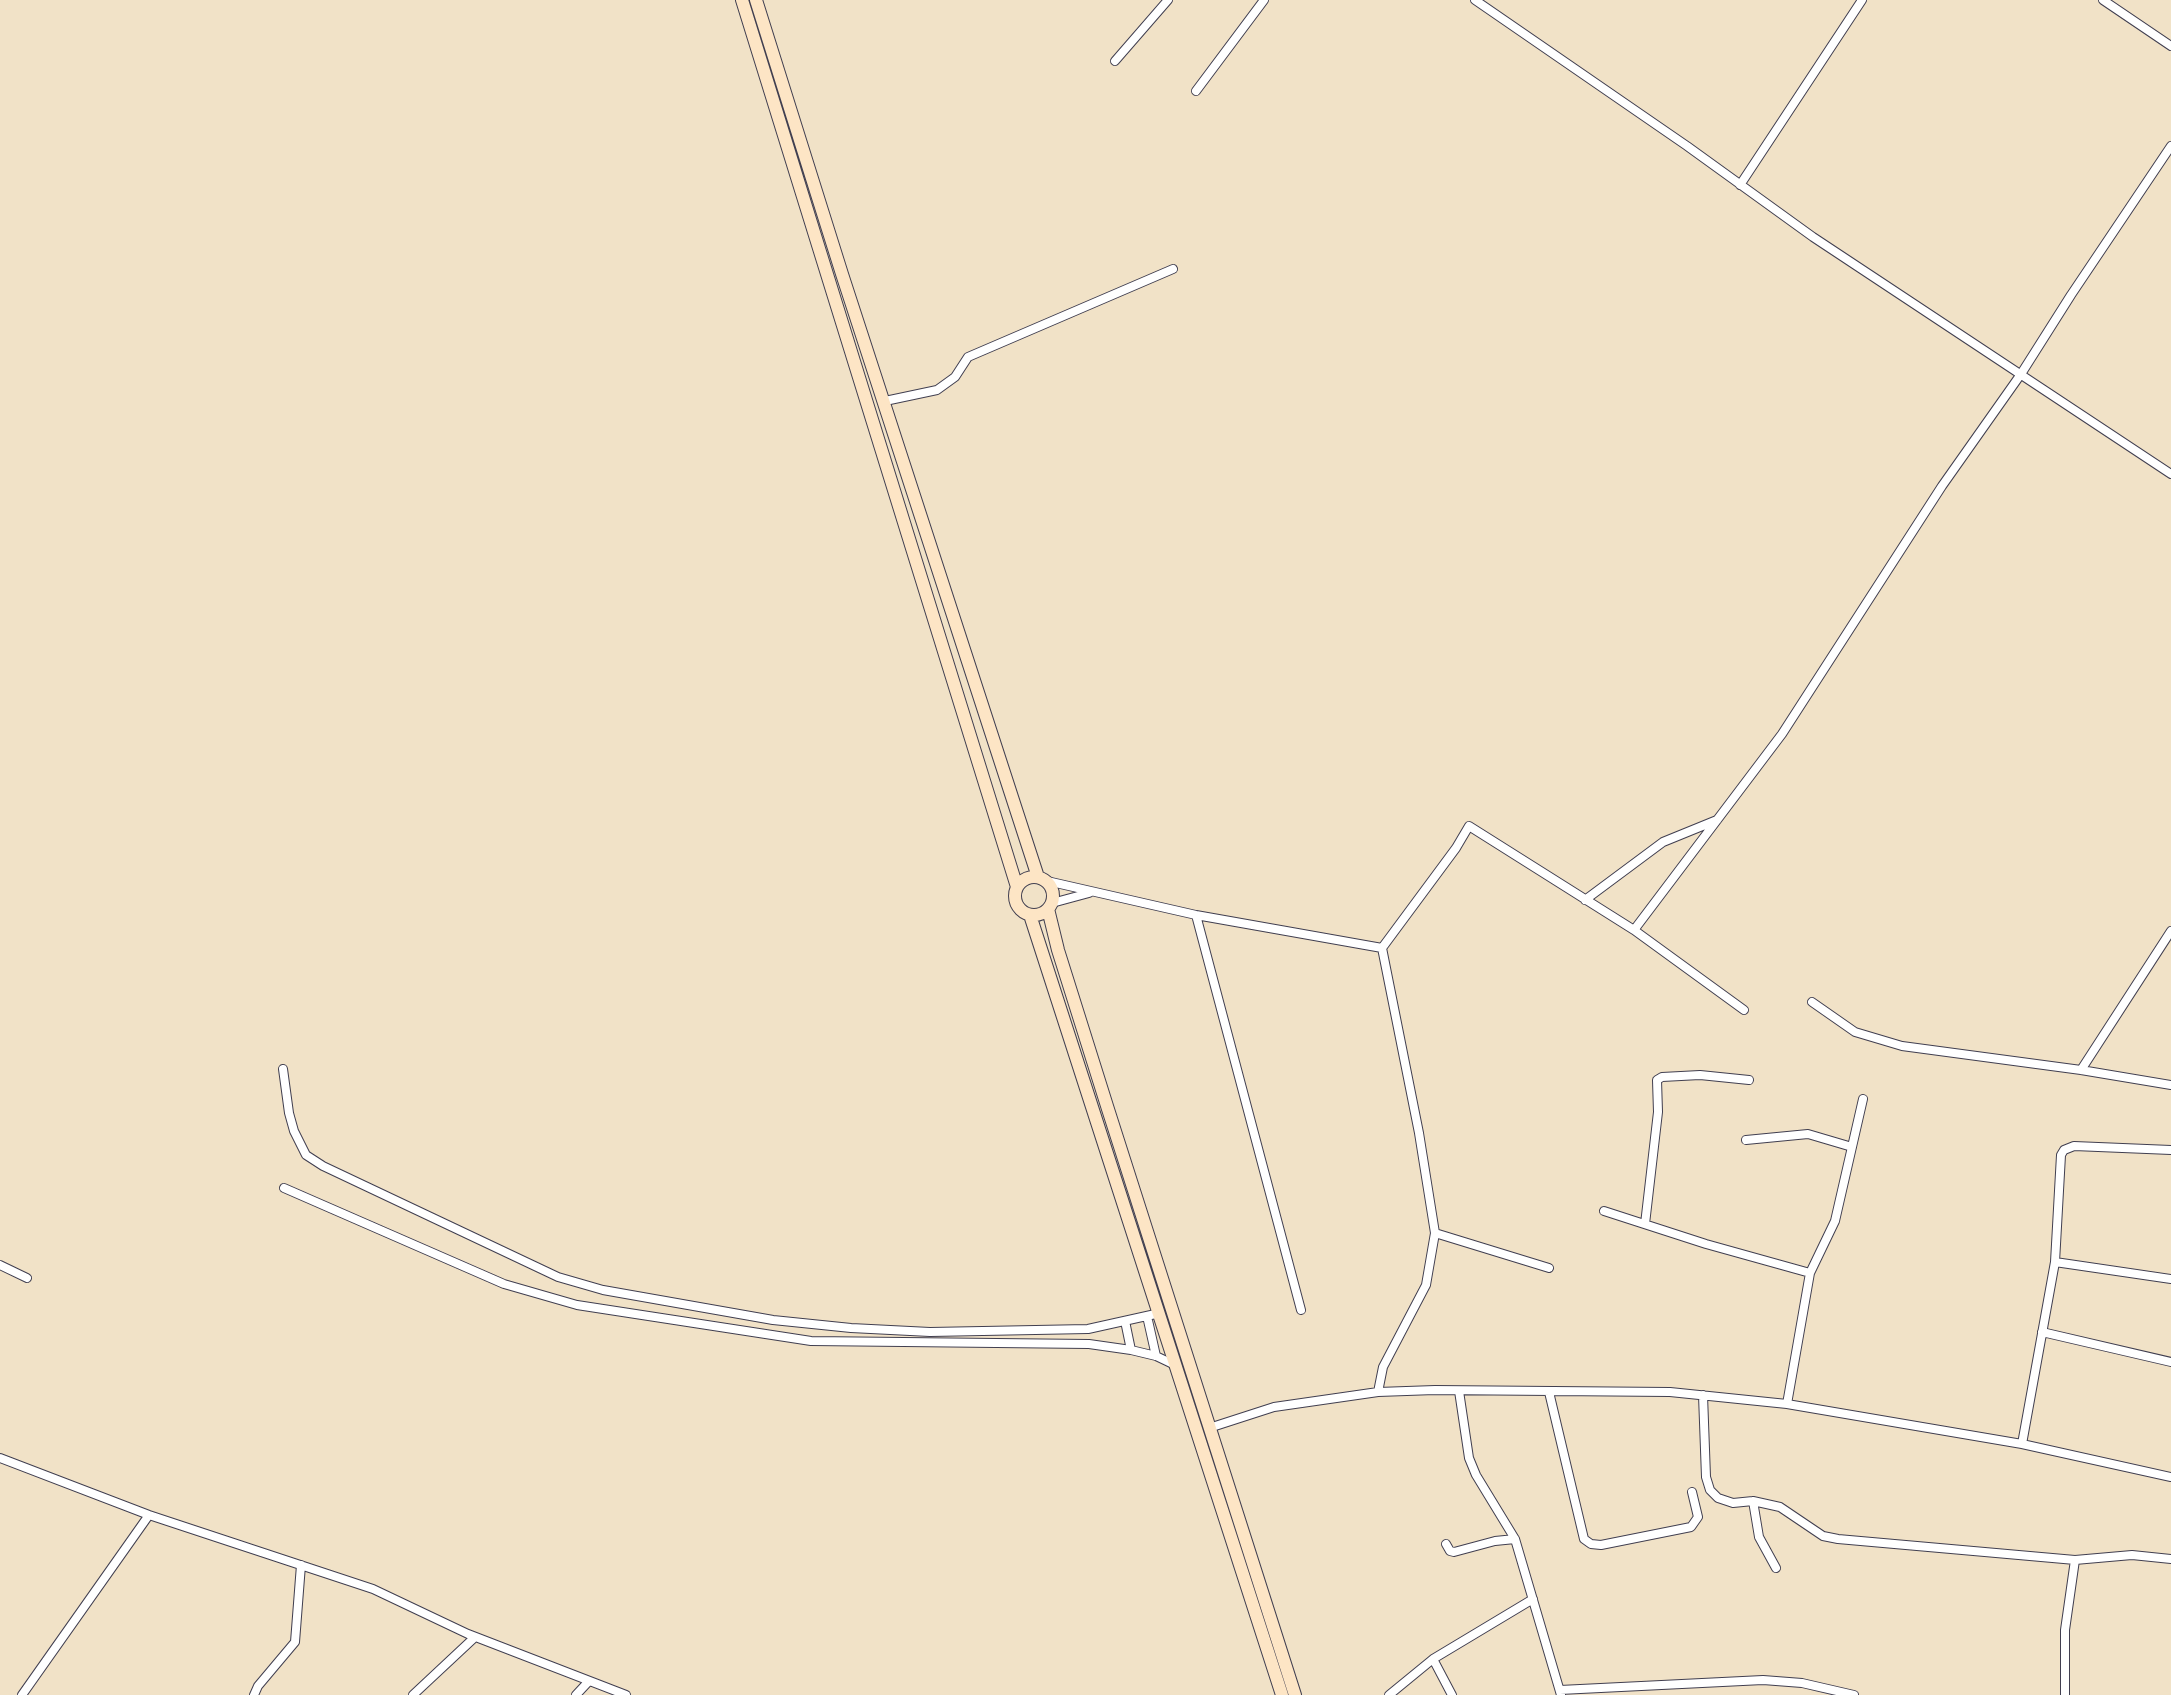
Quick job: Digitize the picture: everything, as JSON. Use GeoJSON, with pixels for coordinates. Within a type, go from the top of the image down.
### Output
{"type":"FeatureCollection","features":[{"type":"Feature","properties":{"kind":"street"},"geometry":{"type":"LineString","coordinates":[[742,0],[1017,887],[1015,897],[1018,906],[1030,915],[1178,1366],[1282,1695]]}},
{"type":"Feature","properties":{"kind":"street"},"geometry":{"type":"LineString","coordinates":[[756,0],[842,274],[1042,879],[1053,891],[1050,906],[1058,950],[1295,1695]]}},
{"type":"Feature","properties":{"kind":"street"},"geometry":{"type":"LineString","coordinates":[[1115,61],[1168,0]]}},
{"type":"Feature","properties":{"kind":"street"},"geometry":{"type":"LineString","coordinates":[[1196,91],[1264,0]]}},
{"type":"Feature","properties":{"kind":"street"},"geometry":{"type":"LineString","coordinates":[[1475,0],[1813,237],[2171,474]]}},
{"type":"Feature","properties":{"kind":"street"},"geometry":{"type":"LineString","coordinates":[[1740,185],[1862,0]]}},
{"type":"Feature","properties":{"kind":"street"},"geometry":{"type":"LineString","coordinates":[[2103,0],[2171,46]]}},
{"type":"Feature","properties":{"kind":"street"},"geometry":{"type":"LineString","coordinates":[[1634,930],[1782,734],[1942,486],[2020,374],[2171,146]]}},
{"type":"Feature","properties":{"kind":"street"},"geometry":{"type":"LineString","coordinates":[[885,401],[937,390],[955,377],[968,357],[1173,269]]}},
{"type":"Feature","properties":{"kind":"street"},"geometry":{"type":"LineString","coordinates":[[1585,900],[1663,842],[1718,819]]}},
{"type":"Feature","properties":{"kind":"street"},"geometry":{"type":"LineString","coordinates":[[1378,1392],[1383,1367],[1426,1284],[1435,1233],[1419,1133],[1382,948],[1456,848],[1469,826],[1634,930],[1743,1010]]}},
{"type":"Feature","properties":{"kind":"street"},"geometry":{"type":"LineString","coordinates":[[1017,887],[1024,880],[1042,879],[1196,915],[1382,948]]}},
{"type":"Feature","properties":{"kind":"street"},"geometry":{"type":"LineString","coordinates":[[1030,915],[1037,915],[1050,906],[1090,892]]}},
{"type":"Feature","properties":{"kind":"street"},"geometry":{"type":"LineString","coordinates":[[1196,915],[1301,1310]]}},
{"type":"Feature","properties":{"kind":"street"},"geometry":{"type":"LineString","coordinates":[[2080,1070],[2171,931]]}},
{"type":"Feature","properties":{"kind":"street"},"geometry":{"type":"LineString","coordinates":[[1812,1002],[1855,1032],[1902,1046],[2171,1085]]}},
{"type":"Feature","properties":{"kind":"street"},"geometry":{"type":"LineString","coordinates":[[283,1069],[289,1113],[294,1131],[306,1155],[323,1166],[558,1277],[603,1290],[762,1318],[851,1328],[930,1332],[1088,1329],[1160,1313]]}},
{"type":"Feature","properties":{"kind":"street"},"geometry":{"type":"LineString","coordinates":[[1645,1224],[1658,1112],[1658,1080],[1662,1077],[1700,1075],[1749,1080]]}},
{"type":"Feature","properties":{"kind":"street"},"geometry":{"type":"LineString","coordinates":[[1787,1404],[1810,1273],[1835,1221],[1863,1099]]}},
{"type":"Feature","properties":{"kind":"street"},"geometry":{"type":"LineString","coordinates":[[1746,1140],[1808,1134],[1852,1147]]}},
{"type":"Feature","properties":{"kind":"street"},"geometry":{"type":"LineString","coordinates":[[2022,1444],[2055,1262],[2061,1155],[2064,1150],[2074,1146],[2171,1150]]}},
{"type":"Feature","properties":{"kind":"street"},"geometry":{"type":"LineString","coordinates":[[284,1188],[504,1284],[577,1305],[812,1341],[1089,1344],[1156,1356],[1178,1366]]}},
{"type":"Feature","properties":{"kind":"street"},"geometry":{"type":"LineString","coordinates":[[1604,1211],[1758,1260],[1810,1273]]}},
{"type":"Feature","properties":{"kind":"street"},"geometry":{"type":"LineString","coordinates":[[1435,1233],[1549,1268]]}},
{"type":"Feature","properties":{"kind":"street"},"geometry":{"type":"LineString","coordinates":[[2055,1262],[2171,1279]]}},
{"type":"Feature","properties":{"kind":"street"},"geometry":{"type":"LineString","coordinates":[[0,1265],[27,1278]]}},
{"type":"Feature","properties":{"kind":"street"},"geometry":{"type":"LineString","coordinates":[[1147,1316],[1156,1356]]}},
{"type":"Feature","properties":{"kind":"street"},"geometry":{"type":"LineString","coordinates":[[1125,1321],[1131,1350]]}},
{"type":"Feature","properties":{"kind":"street"},"geometry":{"type":"LineString","coordinates":[[2042,1332],[2171,1362]]}},
{"type":"Feature","properties":{"kind":"street"},"geometry":{"type":"LineString","coordinates":[[1209,1428],[1274,1407],[1378,1392],[1459,1390],[1670,1392],[1787,1404],[2022,1444],[2171,1477]]}},
{"type":"Feature","properties":{"kind":"street"},"geometry":{"type":"LineString","coordinates":[[1459,1390],[1469,1458],[1476,1475],[1515,1539],[1561,1693],[1763,1680],[1802,1683],[1854,1695]]}},
{"type":"Feature","properties":{"kind":"street"},"geometry":{"type":"LineString","coordinates":[[1549,1392],[1584,1539],[1591,1544],[1601,1545],[1691,1527],[1698,1517],[1692,1492]]}},
{"type":"Feature","properties":{"kind":"street"},"geometry":{"type":"LineString","coordinates":[[1703,1395],[1706,1477],[1710,1491],[1718,1498],[1733,1503],[1753,1501],[1780,1507],[1823,1536],[2075,1560],[2132,1555],[2171,1559]]}},
{"type":"Feature","properties":{"kind":"street"},"geometry":{"type":"LineString","coordinates":[[0,1458],[149,1515],[373,1589],[475,1637],[626,1695]]}},
{"type":"Feature","properties":{"kind":"street"},"geometry":{"type":"LineString","coordinates":[[1753,1501],[1759,1537],[1776,1568]]}},
{"type":"Feature","properties":{"kind":"street"},"geometry":{"type":"LineString","coordinates":[[25,1694],[149,1515]]}},
{"type":"Feature","properties":{"kind":"street"},"geometry":{"type":"LineString","coordinates":[[1446,1544],[1450,1551],[1454,1552],[1495,1541],[1515,1539]]}},
{"type":"Feature","properties":{"kind":"street"},"geometry":{"type":"LineString","coordinates":[[2065,1695],[2065,1630],[2075,1560]]}},
{"type":"Feature","properties":{"kind":"street"},"geometry":{"type":"LineString","coordinates":[[254,1695],[258,1686],[295,1642],[301,1565]]}},
{"type":"Feature","properties":{"kind":"street"},"geometry":{"type":"LineString","coordinates":[[1389,1695],[1433,1659],[1533,1599]]}},
{"type":"Feature","properties":{"kind":"street"},"geometry":{"type":"LineString","coordinates":[[413,1695],[475,1637]]}},
{"type":"Feature","properties":{"kind":"street"},"geometry":{"type":"LineString","coordinates":[[1433,1659],[1452,1695]]}},
{"type":"Feature","properties":{"kind":"street"},"geometry":{"type":"LineString","coordinates":[[576,1695],[589,1681]]}}]}
